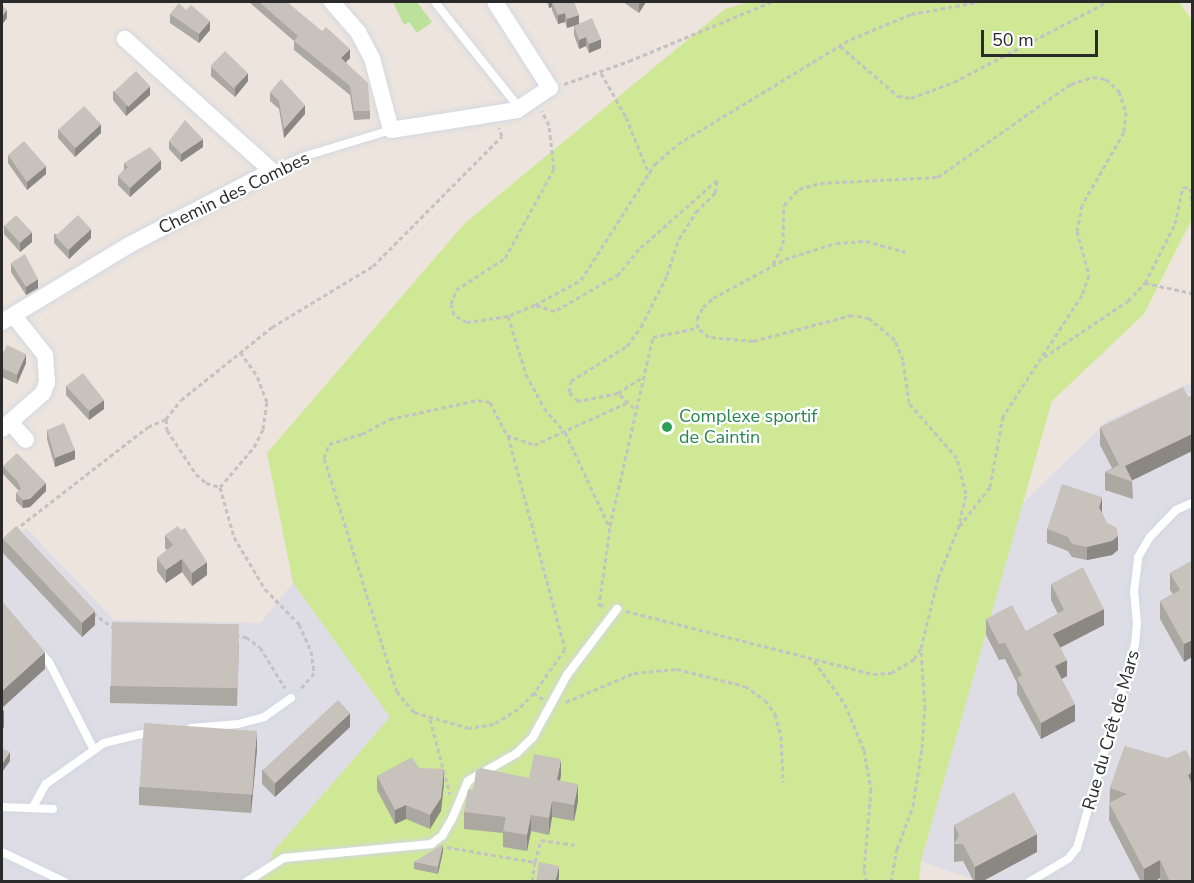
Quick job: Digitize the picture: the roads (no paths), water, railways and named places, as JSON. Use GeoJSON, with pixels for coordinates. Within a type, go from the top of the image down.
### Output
{"type":"FeatureCollection","features":[{"type":"Feature","properties":{"kind":"street"},"geometry":{"type":"LineString","coordinates":[[332,2],[358,32],[372,58],[391,130]]}},
{"type":"Feature","properties":{"kind":"street","name":"Chemin des Combes"},"geometry":{"type":"LineString","coordinates":[[391,130],[496,115],[520,109],[537,100],[550,88],[495,2]]}},
{"type":"Feature","properties":{"kind":"street"},"geometry":{"type":"LineString","coordinates":[[125,39],[272,171]]}},
{"type":"Feature","properties":{"kind":"street","name":"Chemin des Combes"},"geometry":{"type":"LineString","coordinates":[[8,319],[129,245],[272,171]]}},
{"type":"Feature","properties":{"kind":"street"},"geometry":{"type":"LineString","coordinates":[[8,319],[45,355],[47,382],[43,393],[6,425],[26,440]]}},
{"type":"Feature","properties":{"kind":"lane"},"geometry":{"type":"LineString","coordinates":[[435,2],[520,109]]}},
{"type":"Feature","properties":{"kind":"lane","name":"Chemin des Combes"},"geometry":{"type":"LineString","coordinates":[[272,171],[302,157],[391,130]]}},
{"type":"Feature","properties":{"kind":"lane","name":"Rue du Crêt de Mars"},"geometry":{"type":"LineString","coordinates":[[1029,882],[1068,859],[1077,848],[1135,645],[1137,624],[1134,592],[1138,557],[1150,537],[1176,510],[1192,503]]}},
{"type":"Feature","properties":{"kind":"lane"},"geometry":{"type":"LineString","coordinates":[[246,882],[284,858],[431,844],[442,836],[468,781],[517,753],[533,737],[550,703],[576,661],[617,609]]}},
{"type":"Feature","properties":{"kind":"lane"},"geometry":{"type":"LineString","coordinates":[[29,639],[49,662],[94,750]]}},
{"type":"Feature","properties":{"kind":"lane"},"geometry":{"type":"LineString","coordinates":[[184,729],[238,724],[264,717],[291,698]]}},
{"type":"Feature","properties":{"kind":"lane"},"geometry":{"type":"LineString","coordinates":[[33,807],[46,784],[94,750],[140,732],[162,730]]}},
{"type":"Feature","properties":{"kind":"lane"},"geometry":{"type":"LineString","coordinates":[[2,807],[53,809]]}},
{"type":"Feature","properties":{"kind":"lane"},"geometry":{"type":"LineString","coordinates":[[2,852],[65,882]]}},
{"type":"Feature","properties":{"kind":"place","name":"Complexe sportif de Caintin"},"geometry":{"type":"Point","coordinates":[667,427]}}]}
